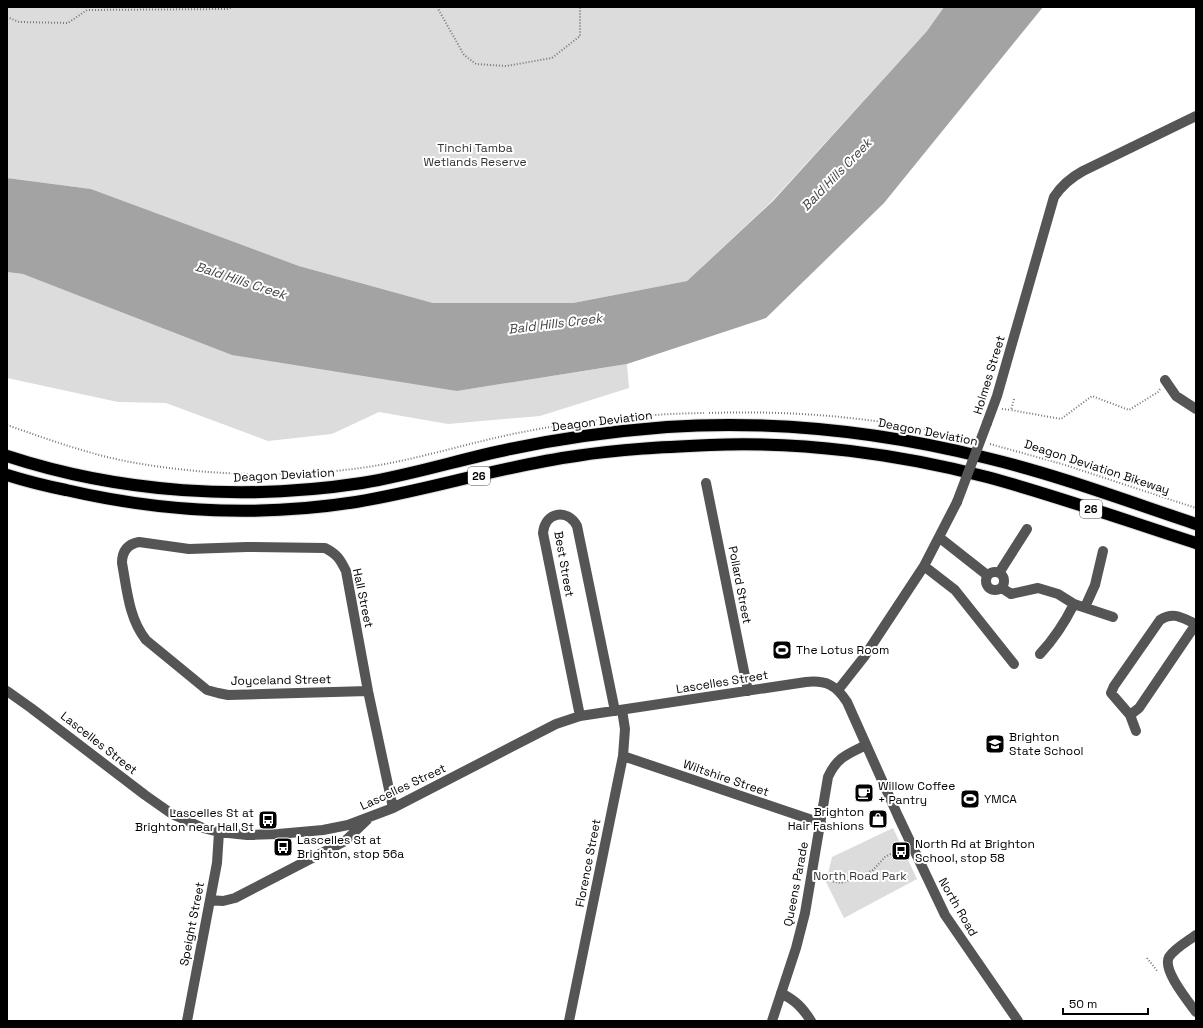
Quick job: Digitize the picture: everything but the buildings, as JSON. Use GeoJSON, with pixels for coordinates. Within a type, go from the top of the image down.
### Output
{"type":"FeatureCollection","features":[{"type":"Feature","properties":{"kind":"highway","name":"Deagon Deviation"},"geometry":{"type":"LineString","coordinates":[[7,456],[48,468],[136,485],[184,490],[272,492],[318,489],[364,483],[511,449],[617,432],[677,427],[729,426],[793,428],[849,433],[947,448],[1036,472],[1196,524]]}},
{"type":"Feature","properties":{"kind":"highway","name":"26"},"geometry":{"type":"LineString","coordinates":[[7,475],[115,500],[169,507],[243,511],[355,502],[420,490],[534,463],[575,456],[666,447],[713,445],[810,447],[899,458],[986,477],[1037,491],[1196,543]]}},
{"type":"Feature","properties":{"kind":"street","name":"Holmes Street"},"geometry":{"type":"LineString","coordinates":[[838,690],[864,657],[924,566],[940,538],[957,502],[997,396],[1054,197],[1070,178],[1196,116]]}},
{"type":"Feature","properties":{"kind":"street"},"geometry":{"type":"LineString","coordinates":[[1165,380],[1176,396],[1196,409]]}},
{"type":"Feature","properties":{"kind":"street","name":"Pollard Street"},"geometry":{"type":"LineString","coordinates":[[706,483],[748,691]]}},
{"type":"Feature","properties":{"kind":"street","name":"Best Street"},"geometry":{"type":"LineString","coordinates":[[580,716],[543,533],[547,520],[553,516],[568,516],[574,520],[577,526],[619,710]]}},
{"type":"Feature","properties":{"kind":"street"},"geometry":{"type":"LineString","coordinates":[[999,573],[1027,529]]}},
{"type":"Feature","properties":{"kind":"street"},"geometry":{"type":"LineString","coordinates":[[940,538],[987,575]]}},
{"type":"Feature","properties":{"kind":"street","name":"Hall Street"},"geometry":{"type":"LineString","coordinates":[[129,546],[133,543],[139,542],[189,549],[310,547],[325,548],[335,553],[346,571],[368,691],[393,808]]}},
{"type":"Feature","properties":{"kind":"street","name":"Joyceland Street"},"geometry":{"type":"LineString","coordinates":[[129,546],[124,550],[122,563],[134,620],[140,632],[146,640],[207,690],[228,695],[368,691]]}},
{"type":"Feature","properties":{"kind":"street"},"geometry":{"type":"LineString","coordinates":[[1085,607],[1095,585],[1103,551]]}},
{"type":"Feature","properties":{"kind":"street"},"geometry":{"type":"LineString","coordinates":[[924,566],[955,590],[1014,664]]}},
{"type":"Feature","properties":{"kind":"street"},"geometry":{"type":"LineString","coordinates":[[993,572],[999,573],[1002,575],[1004,581],[1002,588],[996,591],[988,588],[985,580],[987,575],[993,572]]}},
{"type":"Feature","properties":{"kind":"street"},"geometry":{"type":"LineString","coordinates":[[1002,588],[1011,594],[1038,588],[1058,594],[1074,604],[1113,617]]}},
{"type":"Feature","properties":{"kind":"street"},"geometry":{"type":"LineString","coordinates":[[1040,654],[1067,619],[1074,604]]}},
{"type":"Feature","properties":{"kind":"street"},"geometry":{"type":"LineString","coordinates":[[1130,715],[1139,708],[1196,624],[1177,616],[1168,615],[1160,620],[1114,686],[1111,693],[1130,715],[1136,731]]}},
{"type":"Feature","properties":{"kind":"street","name":"Lascelles Street"},"geometry":{"type":"LineString","coordinates":[[7,691],[172,814],[188,822],[219,832],[247,835],[323,830],[348,825],[393,808],[556,724],[580,716],[817,681],[826,682],[838,690]]}},
{"type":"Feature","properties":{"kind":"street","name":"North Road"},"geometry":{"type":"LineString","coordinates":[[838,690],[847,702],[898,816],[945,915],[1018,1021]]}},
{"type":"Feature","properties":{"kind":"street","name":"Florence Street"},"geometry":{"type":"LineString","coordinates":[[569,1021],[623,756],[625,729],[619,710]]}},
{"type":"Feature","properties":{"kind":"street","name":"Queens Parade"},"geometry":{"type":"LineString","coordinates":[[772,1021],[796,948],[805,913],[828,777],[832,769],[841,758],[866,745]]}},
{"type":"Feature","properties":{"kind":"street","name":"Wiltshire Street"},"geometry":{"type":"LineString","coordinates":[[623,756],[821,823]]}},
{"type":"Feature","properties":{"kind":"street"},"geometry":{"type":"LineString","coordinates":[[210,900],[230,900],[261,885],[345,841],[371,816]]}},
{"type":"Feature","properties":{"kind":"street","name":"Speight Street"},"geometry":{"type":"LineString","coordinates":[[187,1021],[217,863],[219,832]]}},
{"type":"Feature","properties":{"kind":"street"},"geometry":{"type":"LineString","coordinates":[[1196,935],[1175,951],[1169,958],[1168,966],[1171,976],[1196,1012]]}},
{"type":"Feature","properties":{"kind":"street"},"geometry":{"type":"LineString","coordinates":[[781,993],[802,1007],[811,1021]]}},
{"type":"Feature","properties":{"kind":"path"},"geometry":{"type":"LineString","coordinates":[[7,17],[19,22],[68,23],[86,10],[227,9],[233,7]]}},
{"type":"Feature","properties":{"kind":"path"},"geometry":{"type":"LineString","coordinates":[[437,7],[464,55],[476,64],[506,66],[552,58],[580,36],[580,7]]}},
{"type":"Feature","properties":{"kind":"path"},"geometry":{"type":"LineString","coordinates":[[1002,409],[1061,419],[1092,396],[1129,410],[1158,392],[1165,380]]}},
{"type":"Feature","properties":{"kind":"path"},"geometry":{"type":"LineString","coordinates":[[1011,410],[1014,399]]}},
{"type":"Feature","properties":{"kind":"path","name":"Deagon Deviation Bikeway"},"geometry":{"type":"LineString","coordinates":[[993,445],[1062,464],[1196,508]]}},
{"type":"Feature","properties":{"kind":"path"},"geometry":{"type":"LineString","coordinates":[[824,880],[841,883],[854,879],[873,870],[885,857],[898,850]]}},
{"type":"Feature","properties":{"kind":"path"},"geometry":{"type":"LineString","coordinates":[[1147,958],[1159,972],[1168,966]]}},
{"type":"Feature","properties":{"kind":"green space","name":"Tinchi Tamba Wetlands Reserve"},"geometry":{"type":"Polygon","coordinates":[[[7,7],[944,7],[927,31],[772,201],[687,281],[573,303],[433,303],[299,266],[91,189],[7,178],[7,7]]]}},
{"type":"Feature","properties":{"kind":"green space"},"geometry":{"type":"Polygon","coordinates":[[[7,272],[23,274],[457,391],[627,364],[629,388],[540,416],[448,424],[379,412],[332,434],[268,441],[166,403],[118,402],[7,378],[7,272]]]}},
{"type":"Feature","properties":{"kind":"green space","name":"North Road Park"},"geometry":{"type":"Polygon","coordinates":[[[893,828],[917,879],[844,918],[826,882],[832,857],[893,828]]]}},
{"type":"Feature","properties":{"kind":"water","name":"Bald Hills Creek"},"geometry":{"type":"Polygon","coordinates":[[[944,7],[1043,7],[884,203],[766,318],[627,364],[457,391],[232,355],[23,274],[7,272],[7,178],[91,189],[299,266],[433,303],[573,303],[687,281],[773,201],[927,31],[944,7]]]}},
{"type":"Feature","properties":{"kind":"place","name":"The Lotus Room"},"geometry":{"type":"Point","coordinates":[782,650]}},
{"type":"Feature","properties":{"kind":"place","name":"Brighton State School"},"geometry":{"type":"Point","coordinates":[995,744]}},
{"type":"Feature","properties":{"kind":"place","name":"Willow Coffee + Pantry"},"geometry":{"type":"Point","coordinates":[864,793]}},
{"type":"Feature","properties":{"kind":"place","name":"YMCA"},"geometry":{"type":"Point","coordinates":[970,799]}},
{"type":"Feature","properties":{"kind":"place","name":"Brighton Hair Fashions"},"geometry":{"type":"Point","coordinates":[878,819]}},
{"type":"Feature","properties":{"kind":"place","name":"Lascelles St at Brighton near Hall St"},"geometry":{"type":"Point","coordinates":[268,820]}},
{"type":"Feature","properties":{"kind":"place","name":"Lascelles St at Brighton, stop 56a"},"geometry":{"type":"Point","coordinates":[283,847]}},
{"type":"Feature","properties":{"kind":"place","name":"North Rd at Brighton School, stop 58"},"geometry":{"type":"Point","coordinates":[901,851]}}]}
